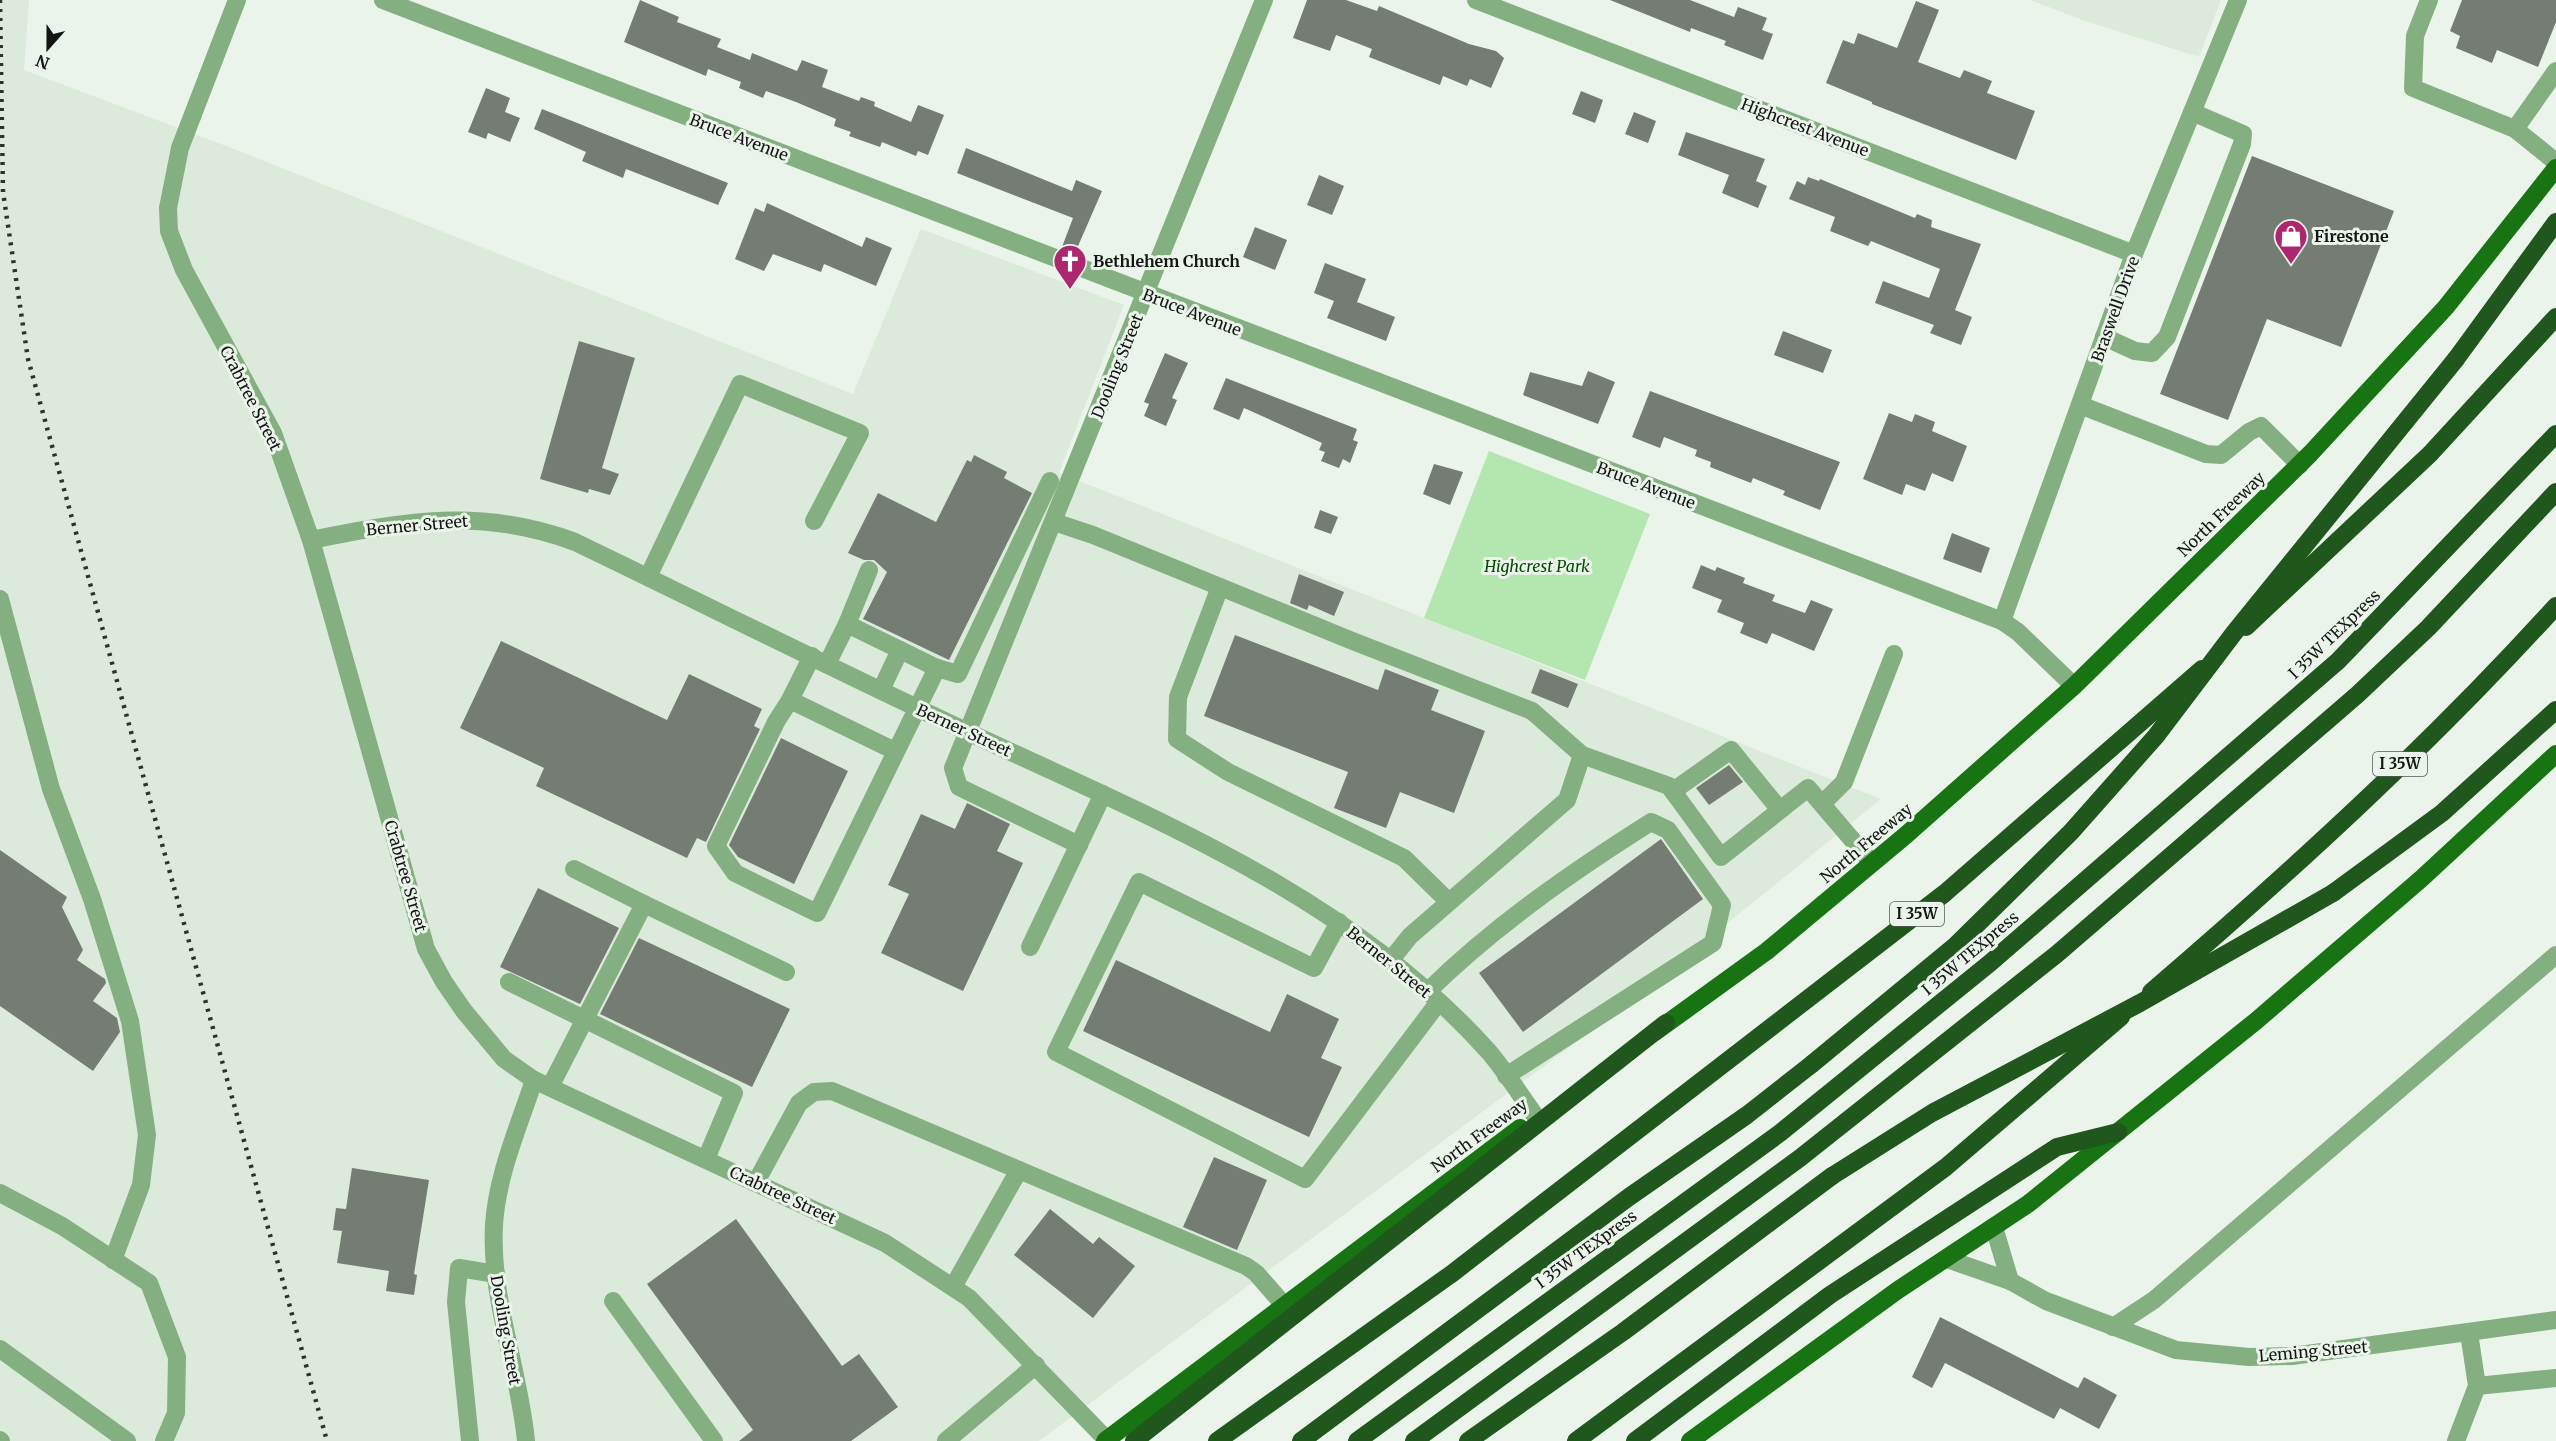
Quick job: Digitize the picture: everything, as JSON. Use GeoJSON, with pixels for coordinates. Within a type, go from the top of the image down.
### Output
{"type":"FeatureCollection","features":[{"type":"Feature","properties":{"kind":"highway"},"geometry":{"type":"LineString","coordinates":[[1301,1441],[1629,1197],[1747,1115],[1955,946],[2071,832],[2156,736],[2234,633],[2456,359],[2556,222]]}},
{"type":"Feature","properties":{"kind":"highway","name":"I 35W"},"geometry":{"type":"LineString","coordinates":[[1217,1441],[1450,1275],[1945,893],[2208,663],[2396,486],[2430,453],[2556,317]]}},
{"type":"Feature","properties":{"kind":"highway","name":"I 35W TEXpress"},"geometry":{"type":"LineString","coordinates":[[1357,1441],[1780,1132],[1990,963],[2338,661],[2556,434]]}},
{"type":"Feature","properties":{"kind":"highway"},"geometry":{"type":"LineString","coordinates":[[1414,1441],[1800,1158],[2057,954],[2356,695],[2428,628],[2556,492]]}},
{"type":"Feature","properties":{"kind":"highway","name":"I 35W"},"geometry":{"type":"LineString","coordinates":[[1576,1441],[1964,1152],[2239,916],[2486,683],[2556,606]]}},
{"type":"Feature","properties":{"kind":"highway"},"geometry":{"type":"LineString","coordinates":[[1468,1441],[1623,1332],[1832,1176],[1932,1113],[2140,1004],[2332,893],[2442,813],[2556,710]]}},
{"type":"Feature","properties":{"kind":"highway"},"geometry":{"type":"LineString","coordinates":[[1134,1441],[1666,1023]]}},
{"type":"Feature","properties":{"kind":"highway"},"geometry":{"type":"LineString","coordinates":[[1635,1441],[1830,1295],[2057,1147],[2118,1131]]}},
{"type":"Feature","properties":{"kind":"main road","name":"North Freeway"},"geometry":{"type":"LineString","coordinates":[[1106,1440],[1536,1117],[1767,951],[1872,863],[2074,686],[2300,465],[2446,307],[2556,168]]}},
{"type":"Feature","properties":{"kind":"main road"},"geometry":{"type":"LineString","coordinates":[[1690,1441],[1898,1290],[2028,1204],[2256,1021],[2421,879],[2556,754]]}},
{"type":"Feature","properties":{"kind":"street","name":"Crabtree Street"},"geometry":{"type":"LineString","coordinates":[[237,0],[180,148],[168,208],[169,231],[184,270],[273,433],[311,540],[426,949],[444,982],[464,1011],[504,1059],[542,1083],[885,1243],[969,1298],[1106,1440]]}},
{"type":"Feature","properties":{"kind":"street","name":"Bruce Avenue"},"geometry":{"type":"LineString","coordinates":[[384,0],[2002,621],[2018,632],[2074,686]]}},
{"type":"Feature","properties":{"kind":"street","name":"Dooling Street"},"geometry":{"type":"LineString","coordinates":[[1079,845],[959,787],[953,768],[1264,0]]}},
{"type":"Feature","properties":{"kind":"street","name":"Highcrest Avenue"},"geometry":{"type":"LineString","coordinates":[[1476,0],[2134,254]]}},
{"type":"Feature","properties":{"kind":"street","name":"Braswell Drive"},"geometry":{"type":"LineString","coordinates":[[2002,621],[2134,254],[2238,0]]}},
{"type":"Feature","properties":{"kind":"street"},"geometry":{"type":"LineString","coordinates":[[2429,0],[2415,36],[2413,88],[2516,129],[2556,162]]}},
{"type":"Feature","properties":{"kind":"street"},"geometry":{"type":"LineString","coordinates":[[2516,129],[2556,70]]}},
{"type":"Feature","properties":{"kind":"street"},"geometry":{"type":"LineString","coordinates":[[2104,337],[2135,351],[2152,353],[2167,337],[2242,144],[2243,134],[2192,112]]}},
{"type":"Feature","properties":{"kind":"street"},"geometry":{"type":"LineString","coordinates":[[648,577],[740,384],[860,433],[814,520]]}},
{"type":"Feature","properties":{"kind":"street"},"geometry":{"type":"LineString","coordinates":[[2080,405],[2206,454],[2221,455],[2249,432],[2261,426],[2300,465]]}},
{"type":"Feature","properties":{"kind":"street"},"geometry":{"type":"LineString","coordinates":[[847,624],[937,668],[958,674],[1050,481]]}},
{"type":"Feature","properties":{"kind":"street","name":"Berner Street"},"geometry":{"type":"LineString","coordinates":[[311,540],[390,524],[484,520],[543,530],[648,577],[1255,869],[1339,922],[1432,997],[1490,1053],[1536,1117]]}},
{"type":"Feature","properties":{"kind":"street"},"geometry":{"type":"LineString","coordinates":[[1054,522],[1093,535],[1532,711],[1582,755],[1669,786],[1720,857],[1808,788],[1872,863]]}},
{"type":"Feature","properties":{"kind":"street"},"geometry":{"type":"LineString","coordinates":[[869,570],[847,624],[776,722],[716,846],[735,873],[817,913],[937,668]]}},
{"type":"Feature","properties":{"kind":"street"},"geometry":{"type":"LineString","coordinates":[[1220,587],[1178,697],[1177,739],[1228,772],[1404,858],[1449,903]]}},
{"type":"Feature","properties":{"kind":"street"},"geometry":{"type":"LineString","coordinates":[[0,599],[51,789],[92,899],[130,1021],[147,1135],[141,1185],[113,1260]]}},
{"type":"Feature","properties":{"kind":"street"},"geometry":{"type":"LineString","coordinates":[[881,690],[900,650]]}},
{"type":"Feature","properties":{"kind":"street"},"geometry":{"type":"LineString","coordinates":[[1822,804],[1844,782],[1894,654]]}},
{"type":"Feature","properties":{"kind":"street"},"geometry":{"type":"LineString","coordinates":[[790,700],[895,751]]}},
{"type":"Feature","properties":{"kind":"street"},"geometry":{"type":"LineString","coordinates":[[1673,791],[1731,750],[1780,810]]}},
{"type":"Feature","properties":{"kind":"street"},"geometry":{"type":"LineString","coordinates":[[1390,962],[1410,936],[1567,800],[1582,755]]}},
{"type":"Feature","properties":{"kind":"street"},"geometry":{"type":"LineString","coordinates":[[1030,947],[1103,794]]}},
{"type":"Feature","properties":{"kind":"street"},"geometry":{"type":"LineString","coordinates":[[1339,922],[1314,968],[1139,882],[1056,1052],[1305,1179],[1432,997],[1471,951],[1539,897],[1651,822],[1668,830],[1722,905],[1713,943],[1506,1076]]}},
{"type":"Feature","properties":{"kind":"street"},"geometry":{"type":"LineString","coordinates":[[574,869],[786,972]]}},
{"type":"Feature","properties":{"kind":"street","name":"Dooling Street"},"geometry":{"type":"LineString","coordinates":[[526,1441],[496,1274],[494,1224],[499,1189],[542,1083],[585,1019],[644,904]]}},
{"type":"Feature","properties":{"kind":"street"},"geometry":{"type":"LineString","coordinates":[[2113,1327],[2154,1300],[2556,955]]}},
{"type":"Feature","properties":{"kind":"street"},"geometry":{"type":"LineString","coordinates":[[509,982],[734,1093],[706,1159]]}},
{"type":"Feature","properties":{"kind":"street"},"geometry":{"type":"LineString","coordinates":[[756,1182],[799,1103],[814,1092],[832,1091],[1246,1266],[1284,1305]]}},
{"type":"Feature","properties":{"kind":"street"},"geometry":{"type":"LineString","coordinates":[[953,1287],[1019,1170]]}},
{"type":"Feature","properties":{"kind":"street"},"geometry":{"type":"LineString","coordinates":[[0,1193],[62,1226],[149,1283],[177,1357],[176,1413],[164,1441]]}},
{"type":"Feature","properties":{"kind":"street"},"geometry":{"type":"LineString","coordinates":[[1994,1227],[2010,1281]]}},
{"type":"Feature","properties":{"kind":"street","name":"Leming Street"},"geometry":{"type":"LineString","coordinates":[[1947,1259],[2010,1281],[2046,1301],[2176,1350],[2249,1357],[2292,1356],[2556,1320]]}},
{"type":"Feature","properties":{"kind":"street"},"geometry":{"type":"LineString","coordinates":[[470,1441],[456,1302],[459,1268],[496,1274]]}},
{"type":"Feature","properties":{"kind":"street"},"geometry":{"type":"LineString","coordinates":[[613,1301],[714,1441]]}},
{"type":"Feature","properties":{"kind":"street"},"geometry":{"type":"LineString","coordinates":[[2456,1441],[2477,1386],[2469,1333]]}},
{"type":"Feature","properties":{"kind":"street"},"geometry":{"type":"LineString","coordinates":[[0,1349],[127,1441]]}},
{"type":"Feature","properties":{"kind":"street"},"geometry":{"type":"LineString","coordinates":[[946,1441],[1036,1365]]}},
{"type":"Feature","properties":{"kind":"street"},"geometry":{"type":"LineString","coordinates":[[2477,1386],[2556,1378]]}},
{"type":"Feature","properties":{"kind":"shaded area"},"geometry":{"type":"Polygon","coordinates":[[[0,0],[29,0],[24,70],[229,147],[853,394],[921,229],[1124,305],[1059,473],[1881,799],[1625,1006],[1039,1441],[0,1441],[0,0]]]}},
{"type":"Feature","properties":{"kind":"shaded area"},"geometry":{"type":"Polygon","coordinates":[[[2030,0],[2221,0],[2199,57],[2088,22],[2030,0]]]}},
{"type":"Feature","properties":{"kind":"green space","name":"Highcrest Park"},"geometry":{"type":"Polygon","coordinates":[[[1489,451],[1650,514],[1585,680],[1424,618],[1489,451]]]}},
{"type":"Feature","properties":{"kind":"building"},"geometry":{"type":"Polygon","coordinates":[[[640,0],[679,17],[677,22],[721,39],[717,47],[750,60],[752,53],[797,71],[802,60],[828,70],[822,87],[859,101],[861,97],[875,102],[874,106],[911,122],[918,105],[944,115],[928,155],[918,151],[916,156],[882,142],[880,147],[849,136],[851,132],[834,126],[836,119],[796,102],[766,91],[763,98],[739,88],[741,82],[708,69],[706,76],[624,42],[640,0]]]}},
{"type":"Feature","properties":{"kind":"building"},"geometry":{"type":"Polygon","coordinates":[[[1307,0],[1346,0],[1377,11],[1379,6],[1469,44],[1496,51],[1504,58],[1491,88],[1470,79],[1467,86],[1443,76],[1440,85],[1369,57],[1372,49],[1336,35],[1330,51],[1293,38],[1307,0]]]}},
{"type":"Feature","properties":{"kind":"building"},"geometry":{"type":"Polygon","coordinates":[[[1610,0],[1690,0],[1734,17],[1738,7],[1767,18],[1762,30],[1773,34],[1763,60],[1724,45],[1726,41],[1691,28],[1690,32],[1610,0]]]}},
{"type":"Feature","properties":{"kind":"building"},"geometry":{"type":"Polygon","coordinates":[[[2462,0],[2556,0],[2556,22],[2538,67],[2497,50],[2492,63],[2456,48],[2460,36],[2450,31],[2462,0]]]}},
{"type":"Feature","properties":{"kind":"building"},"geometry":{"type":"Polygon","coordinates":[[[1916,1],[1939,10],[1918,62],[1960,78],[1964,70],[1992,81],[1987,93],[2035,111],[2016,160],[1872,104],[1872,102],[1826,83],[1843,40],[1854,44],[1858,33],[1897,48],[1916,1]]]}},
{"type":"Feature","properties":{"kind":"building"},"geometry":{"type":"Polygon","coordinates":[[[486,88],[510,98],[505,112],[520,118],[510,142],[488,133],[486,139],[468,132],[486,88]]]}},
{"type":"Feature","properties":{"kind":"building"},"geometry":{"type":"Polygon","coordinates":[[[1581,91],[1603,100],[1595,123],[1572,114],[1581,91]]]}},
{"type":"Feature","properties":{"kind":"building"},"geometry":{"type":"Polygon","coordinates":[[[542,109],[728,183],[718,205],[626,169],[623,178],[582,161],[586,152],[534,129],[542,109]]]}},
{"type":"Feature","properties":{"kind":"building"},"geometry":{"type":"Polygon","coordinates":[[[1634,112],[1656,121],[1648,143],[1625,134],[1634,112]]]}},
{"type":"Feature","properties":{"kind":"building"},"geometry":{"type":"Polygon","coordinates":[[[1686,132],[1765,159],[1756,181],[1767,186],[1758,208],[1722,193],[1729,175],[1678,155],[1686,132]]]}},
{"type":"Feature","properties":{"kind":"building"},"geometry":{"type":"Polygon","coordinates":[[[966,148],[1072,191],[1076,180],[1102,191],[1075,253],[1062,247],[1073,218],[957,173],[966,148]]]}},
{"type":"Feature","properties":{"kind":"building","name":"Firestone"},"geometry":{"type":"Polygon","coordinates":[[[2252,156],[2394,211],[2341,347],[2267,319],[2228,420],[2160,394],[2252,156]]]}},
{"type":"Feature","properties":{"kind":"building"},"geometry":{"type":"Polygon","coordinates":[[[1319,175],[1344,186],[1332,215],[1307,205],[1319,175]]]}},
{"type":"Feature","properties":{"kind":"building"},"geometry":{"type":"Polygon","coordinates":[[[1808,177],[1819,181],[1820,179],[1915,218],[1917,214],[1932,220],[1931,227],[1981,244],[1955,310],[1972,317],[1961,345],[1930,333],[1934,325],[1875,303],[1883,281],[1929,298],[1940,269],[1871,241],[1868,246],[1830,231],[1835,217],[1789,199],[1797,181],[1805,185],[1808,177]]]}},
{"type":"Feature","properties":{"kind":"building"},"geometry":{"type":"Polygon","coordinates":[[[767,203],[862,247],[866,237],[892,248],[876,286],[824,264],[821,272],[773,254],[764,271],[735,259],[755,208],[764,212],[767,203]]]}},
{"type":"Feature","properties":{"kind":"building"},"geometry":{"type":"Polygon","coordinates":[[[1255,227],[1287,240],[1275,270],[1243,257],[1255,227]]]}},
{"type":"Feature","properties":{"kind":"building"},"geometry":{"type":"Polygon","coordinates":[[[1325,263],[1366,279],[1357,302],[1395,317],[1386,341],[1327,318],[1334,301],[1314,293],[1325,263]]]}},
{"type":"Feature","properties":{"kind":"building"},"geometry":{"type":"Polygon","coordinates":[[[1783,331],[1832,350],[1823,373],[1774,355],[1783,331]]]}},
{"type":"Feature","properties":{"kind":"building"},"geometry":{"type":"Polygon","coordinates":[[[579,341],[635,358],[602,468],[619,474],[610,495],[589,489],[588,493],[540,479],[579,341]]]}},
{"type":"Feature","properties":{"kind":"building"},"geometry":{"type":"Polygon","coordinates":[[[1165,353],[1188,363],[1172,398],[1177,400],[1166,426],[1144,416],[1149,404],[1144,402],[1165,353]]]}},
{"type":"Feature","properties":{"kind":"building"},"geometry":{"type":"Polygon","coordinates":[[[1588,371],[1615,382],[1598,424],[1523,395],[1530,372],[1582,386],[1588,371]]]}},
{"type":"Feature","properties":{"kind":"building"},"geometry":{"type":"Polygon","coordinates":[[[1226,378],[1357,429],[1353,440],[1358,442],[1350,463],[1343,459],[1339,468],[1321,461],[1325,452],[1319,450],[1322,443],[1244,408],[1239,420],[1213,409],[1226,378]]]}},
{"type":"Feature","properties":{"kind":"building"},"geometry":{"type":"Polygon","coordinates":[[[1650,391],[1840,462],[1820,510],[1783,495],[1785,491],[1753,478],[1751,483],[1710,467],[1711,462],[1695,456],[1697,450],[1664,437],[1660,448],[1632,437],[1650,391]]]}},
{"type":"Feature","properties":{"kind":"building"},"geometry":{"type":"Polygon","coordinates":[[[1889,413],[1912,422],[1915,414],[1935,422],[1932,431],[1967,446],[1953,482],[1932,473],[1925,491],[1906,484],[1902,495],[1863,479],[1889,413]]]}},
{"type":"Feature","properties":{"kind":"building"},"geometry":{"type":"Polygon","coordinates":[[[974,455],[1007,472],[1004,478],[1032,493],[949,660],[863,619],[887,572],[874,560],[864,560],[848,553],[878,493],[936,522],[967,460],[971,462],[974,455]]]}},
{"type":"Feature","properties":{"kind":"building"},"geometry":{"type":"Polygon","coordinates":[[[1434,464],[1463,472],[1450,505],[1423,494],[1434,464]]]}},
{"type":"Feature","properties":{"kind":"building"},"geometry":{"type":"Polygon","coordinates":[[[1320,510],[1338,517],[1331,534],[1314,528],[1320,510]]]}},
{"type":"Feature","properties":{"kind":"building"},"geometry":{"type":"Polygon","coordinates":[[[1952,533],[1990,548],[1981,573],[1943,559],[1952,533]]]}},
{"type":"Feature","properties":{"kind":"building"},"geometry":{"type":"Polygon","coordinates":[[[1701,565],[1715,571],[1717,567],[1745,578],[1743,583],[1775,595],[1772,601],[1805,613],[1811,600],[1833,609],[1814,651],[1772,633],[1767,644],[1740,633],[1744,623],[1717,612],[1722,600],[1692,588],[1701,565]]]}},
{"type":"Feature","properties":{"kind":"building"},"geometry":{"type":"Polygon","coordinates":[[[1299,574],[1344,592],[1334,616],[1309,605],[1307,610],[1290,603],[1299,574]]]}},
{"type":"Feature","properties":{"kind":"building"},"geometry":{"type":"Polygon","coordinates":[[[1235,635],[1378,690],[1385,669],[1439,690],[1431,710],[1485,731],[1454,813],[1400,792],[1386,828],[1334,808],[1348,772],[1204,716],[1235,635]]]}},
{"type":"Feature","properties":{"kind":"building"},"geometry":{"type":"Polygon","coordinates":[[[501,641],[667,720],[689,674],[762,709],[754,726],[760,729],[706,842],[697,838],[687,858],[536,786],[544,768],[460,728],[501,641]]]}},
{"type":"Feature","properties":{"kind":"building"},"geometry":{"type":"Polygon","coordinates":[[[1540,669],[1578,684],[1568,708],[1531,693],[1540,669]]]}},
{"type":"Feature","properties":{"kind":"building"},"geometry":{"type":"Polygon","coordinates":[[[781,738],[848,771],[794,884],[738,857],[729,845],[781,738]]]}},
{"type":"Feature","properties":{"kind":"building"},"geometry":{"type":"Polygon","coordinates":[[[1729,765],[1743,782],[1709,805],[1696,788],[1729,765]]]}},
{"type":"Feature","properties":{"kind":"building"},"geometry":{"type":"Polygon","coordinates":[[[967,803],[1010,824],[997,851],[1023,863],[963,991],[881,953],[909,894],[888,885],[921,814],[955,829],[967,803]]]}},
{"type":"Feature","properties":{"kind":"building"},"geometry":{"type":"Polygon","coordinates":[[[1661,839],[1703,899],[1523,1032],[1479,973],[1661,839]]]}},
{"type":"Feature","properties":{"kind":"building"},"geometry":{"type":"Polygon","coordinates":[[[0,850],[67,897],[62,907],[83,950],[77,960],[105,979],[106,983],[93,1001],[117,1018],[120,1032],[93,1071],[0,1006],[0,850]]]}},
{"type":"Feature","properties":{"kind":"building"},"geometry":{"type":"Polygon","coordinates":[[[538,888],[619,928],[580,1004],[500,967],[538,888]]]}},
{"type":"Feature","properties":{"kind":"building"},"geometry":{"type":"Polygon","coordinates":[[[639,938],[790,1009],[752,1087],[600,1014],[639,938]]]}},
{"type":"Feature","properties":{"kind":"building"},"geometry":{"type":"Polygon","coordinates":[[[1116,960],[1270,1032],[1287,994],[1339,1019],[1321,1058],[1342,1067],[1309,1137],[1083,1031],[1116,960]]]}},
{"type":"Feature","properties":{"kind":"building"},"geometry":{"type":"Polygon","coordinates":[[[1214,1157],[1267,1180],[1237,1250],[1183,1227],[1214,1157]]]}},
{"type":"Feature","properties":{"kind":"building"},"geometry":{"type":"Polygon","coordinates":[[[352,1168],[429,1180],[414,1274],[417,1275],[414,1295],[386,1291],[389,1271],[337,1263],[342,1231],[333,1230],[336,1208],[346,1209],[352,1168]]]}},
{"type":"Feature","properties":{"kind":"building"},"geometry":{"type":"Polygon","coordinates":[[[1050,1209],[1093,1244],[1099,1237],[1135,1266],[1093,1318],[1014,1255],[1050,1209]]]}},
{"type":"Feature","properties":{"kind":"building"},"geometry":{"type":"Polygon","coordinates":[[[736,1219],[842,1366],[859,1354],[898,1407],[851,1441],[739,1441],[753,1430],[647,1284],[736,1219]]]}},
{"type":"Feature","properties":{"kind":"building"},"geometry":{"type":"Polygon","coordinates":[[[1940,1317],[2078,1388],[2084,1377],[2117,1395],[2099,1429],[2060,1408],[2054,1419],[1945,1363],[1932,1388],[1912,1377],[1940,1317]]]}},
{"type":"Feature","properties":{"kind":"railway"},"geometry":{"type":"LineString","coordinates":[[0,0],[3,192],[28,359],[327,1441]]}},
{"type":"Feature","properties":{"kind":"place","name":"Firestone"},"geometry":{"type":"Point","coordinates":[2291,265]}},
{"type":"Feature","properties":{"kind":"place","name":"Bethlehem Church"},"geometry":{"type":"Point","coordinates":[1070,290]}}]}
